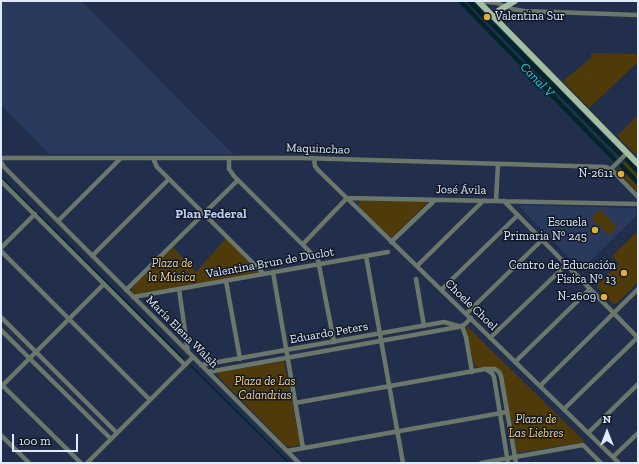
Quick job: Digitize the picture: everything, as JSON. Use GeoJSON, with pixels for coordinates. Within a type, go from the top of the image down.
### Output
{"type":"FeatureCollection","features":[{"type":"Feature","properties":{"kind":"main road"},"geometry":{"type":"LineString","coordinates":[[479,1],[638,164]]}},
{"type":"Feature","properties":{"kind":"main road"},"geometry":{"type":"LineString","coordinates":[[498,22],[497,13],[515,1]]}},
{"type":"Feature","properties":{"kind":"street"},"geometry":{"type":"LineString","coordinates":[[479,1],[497,3],[505,7],[530,12],[638,15]]}},
{"type":"Feature","properties":{"kind":"street"},"geometry":{"type":"LineString","coordinates":[[627,153],[611,170],[638,197]]}},
{"type":"Feature","properties":{"kind":"street","name":"Maquinchao"},"geometry":{"type":"LineString","coordinates":[[1,158],[314,159],[606,168],[611,170]]}},
{"type":"Feature","properties":{"kind":"street"},"geometry":{"type":"LineString","coordinates":[[58,221],[120,158]]}},
{"type":"Feature","properties":{"kind":"street"},"geometry":{"type":"LineString","coordinates":[[153,158],[157,167],[264,274]]}},
{"type":"Feature","properties":{"kind":"street"},"geometry":{"type":"LineString","coordinates":[[229,158],[230,171],[317,258],[320,264],[334,342]]}},
{"type":"Feature","properties":{"kind":"street","name":"Choele Choel"},"geometry":{"type":"LineString","coordinates":[[314,159],[316,168],[619,463]]}},
{"type":"Feature","properties":{"kind":"street","name":"María Elena Walsh"},"geometry":{"type":"LineString","coordinates":[[1,162],[4,167],[188,353],[300,463]]}},
{"type":"Feature","properties":{"kind":"street"},"geometry":{"type":"LineString","coordinates":[[496,201],[498,164]]}},
{"type":"Feature","properties":{"kind":"street"},"geometry":{"type":"LineString","coordinates":[[92,256],[169,179]]}},
{"type":"Feature","properties":{"kind":"street"},"geometry":{"type":"LineString","coordinates":[[126,290],[238,180]]}},
{"type":"Feature","properties":{"kind":"street","name":"María Elena Walsh"},"geometry":{"type":"LineString","coordinates":[[1,181],[185,365]]}},
{"type":"Feature","properties":{"kind":"street"},"geometry":{"type":"LineString","coordinates":[[303,244],[347,198]]}},
{"type":"Feature","properties":{"kind":"street","name":"José Ávila"},"geometry":{"type":"LineString","coordinates":[[347,198],[638,204]]}},
{"type":"Feature","properties":{"kind":"street"},"geometry":{"type":"LineString","coordinates":[[392,242],[435,200]]}},
{"type":"Feature","properties":{"kind":"street"},"geometry":{"type":"LineString","coordinates":[[417,266],[483,201]]}},
{"type":"Feature","properties":{"kind":"street"},"geometry":{"type":"LineString","coordinates":[[504,201],[638,337],[564,409]]}},
{"type":"Feature","properties":{"kind":"street"},"geometry":{"type":"LineString","coordinates":[[1,248],[35,214]]}},
{"type":"Feature","properties":{"kind":"street"},"geometry":{"type":"LineString","coordinates":[[441,290],[518,215]]}},
{"type":"Feature","properties":{"kind":"street"},"geometry":{"type":"LineString","coordinates":[[466,314],[542,240]]}},
{"type":"Feature","properties":{"kind":"street"},"geometry":{"type":"LineString","coordinates":[[1,251],[150,400]]}},
{"type":"Feature","properties":{"kind":"street","name":"Valentina Brun de Duclot"},"geometry":{"type":"LineString","coordinates":[[133,297],[388,252]]}},
{"type":"Feature","properties":{"kind":"street"},"geometry":{"type":"LineString","coordinates":[[366,256],[403,463]]}},
{"type":"Feature","properties":{"kind":"street"},"geometry":{"type":"LineString","coordinates":[[490,338],[566,265]]}},
{"type":"Feature","properties":{"kind":"street"},"geometry":{"type":"LineString","coordinates":[[273,272],[303,448]]}},
{"type":"Feature","properties":{"kind":"street"},"geometry":{"type":"LineString","coordinates":[[416,279],[424,326]]}},
{"type":"Feature","properties":{"kind":"street"},"geometry":{"type":"LineString","coordinates":[[226,281],[240,359]]}},
{"type":"Feature","properties":{"kind":"street"},"geometry":{"type":"LineString","coordinates":[[81,463],[2,385],[104,284]]}},
{"type":"Feature","properties":{"kind":"street"},"geometry":{"type":"LineString","coordinates":[[179,289],[188,353]]}},
{"type":"Feature","properties":{"kind":"street"},"geometry":{"type":"LineString","coordinates":[[515,362],[590,289]]}},
{"type":"Feature","properties":{"kind":"street"},"geometry":{"type":"LineString","coordinates":[[540,386],[638,289]]}},
{"type":"Feature","properties":{"kind":"street"},"geometry":{"type":"LineString","coordinates":[[1,317],[117,433]]}},
{"type":"Feature","properties":{"kind":"street"},"geometry":{"type":"LineString","coordinates":[[470,318],[461,326],[466,337],[472,372]]}},
{"type":"Feature","properties":{"kind":"street","name":"Eduardo Peters"},"geometry":{"type":"LineString","coordinates":[[201,365],[446,322],[461,326]]}},
{"type":"Feature","properties":{"kind":"street","name":"Eduardo Peters"},"geometry":{"type":"LineString","coordinates":[[208,372],[461,326]]}},
{"type":"Feature","properties":{"kind":"street"},"geometry":{"type":"LineString","coordinates":[[1,330],[111,439]]}},
{"type":"Feature","properties":{"kind":"street"},"geometry":{"type":"LineString","coordinates":[[87,463],[193,357]]}},
{"type":"Feature","properties":{"kind":"street"},"geometry":{"type":"LineString","coordinates":[[485,369],[490,371],[493,375],[508,461]]}},
{"type":"Feature","properties":{"kind":"street"},"geometry":{"type":"LineString","coordinates":[[295,403],[485,369],[495,369],[500,374],[516,463]]}},
{"type":"Feature","properties":{"kind":"street"},"geometry":{"type":"LineString","coordinates":[[588,433],[638,384]]}},
{"type":"Feature","properties":{"kind":"street"},"geometry":{"type":"LineString","coordinates":[[287,451],[508,412]]}},
{"type":"Feature","properties":{"kind":"street"},"geometry":{"type":"LineString","coordinates":[[613,457],[638,433]]}},
{"type":"Feature","properties":{"kind":"street"},"geometry":{"type":"LineString","coordinates":[[1,435],[29,463]]}},
{"type":"Feature","properties":{"kind":"street"},"geometry":{"type":"LineString","coordinates":[[480,463],[508,461],[515,457],[583,445],[601,463]]}},
{"type":"Feature","properties":{"kind":"shaded area"},"geometry":{"type":"Polygon","coordinates":[[[1,1],[81,1],[233,154],[49,154],[1,105],[1,1]]]}},
{"type":"Feature","properties":{"kind":"shaded area","name":"Escuela Primaria N° 245"},"geometry":{"type":"Polygon","coordinates":[[[521,205],[634,208],[638,210],[638,214],[583,268],[579,268],[520,207],[521,205]]]}},
{"type":"Feature","properties":{"kind":"green space"},"geometry":{"type":"Polygon","coordinates":[[[591,53],[638,54],[638,62],[589,108],[563,81],[591,58],[591,53]]]}},
{"type":"Feature","properties":{"kind":"green space"},"geometry":{"type":"Polygon","coordinates":[[[636,117],[638,117],[638,157],[617,136],[636,117]]]}},
{"type":"Feature","properties":{"kind":"green space"},"geometry":{"type":"Polygon","coordinates":[[[627,159],[638,168],[638,193],[617,170],[627,159]]]}},
{"type":"Feature","properties":{"kind":"green space"},"geometry":{"type":"Polygon","coordinates":[[[360,200],[428,202],[392,237],[388,236],[359,207],[360,200]]]}},
{"type":"Feature","properties":{"kind":"green space"},"geometry":{"type":"Polygon","coordinates":[[[600,209],[617,227],[609,235],[591,218],[600,209]]]}},
{"type":"Feature","properties":{"kind":"green space","name":"Centro de Educación Física N° 13"},"geometry":{"type":"Polygon","coordinates":[[[638,231],[638,282],[616,304],[613,304],[597,285],[619,264],[612,256],[638,231]]]}},
{"type":"Feature","properties":{"kind":"green space","name":"Plaza de la Música"},"geometry":{"type":"Polygon","coordinates":[[[226,238],[258,273],[135,294],[132,292],[132,287],[173,247],[196,272],[226,238]]]}},
{"type":"Feature","properties":{"kind":"green space","name":"Plaza de Las Liebres"},"geometry":{"type":"Polygon","coordinates":[[[467,326],[585,442],[517,453],[502,373],[496,367],[477,367],[474,365],[466,329],[467,326]]]}},
{"type":"Feature","properties":{"kind":"green space","name":"Plaza de Las Calandrias"},"geometry":{"type":"Polygon","coordinates":[[[284,361],[300,442],[299,445],[292,447],[286,446],[217,375],[219,372],[284,361]]]}},
{"type":"Feature","properties":{"kind":"waterway","name":"Canal V"},"geometry":{"type":"LineString","coordinates":[[460,1],[614,159]]}},
{"type":"Feature","properties":{"kind":"waterway"},"geometry":{"type":"LineString","coordinates":[[469,1],[620,154]]}},
{"type":"Feature","properties":{"kind":"waterway"},"geometry":{"type":"LineString","coordinates":[[627,160],[638,172]]}},
{"type":"Feature","properties":{"kind":"waterway","name":"Canal V"},"geometry":{"type":"LineString","coordinates":[[622,166],[638,183]]}},
{"type":"Feature","properties":{"kind":"waterway"},"geometry":{"type":"LineString","coordinates":[[1,177],[184,359]]}},
{"type":"Feature","properties":{"kind":"waterway"},"geometry":{"type":"LineString","coordinates":[[190,365],[289,463]]}},
{"type":"Feature","properties":{"kind":"place","name":"Valentina Sur"},"geometry":{"type":"Point","coordinates":[487,17]}},
{"type":"Feature","properties":{"kind":"place","name":"N-2611"},"geometry":{"type":"Point","coordinates":[621,174]}},
{"type":"Feature","properties":{"kind":"place","name":"Escuela Primaria N° 245"},"geometry":{"type":"Point","coordinates":[595,230]}},
{"type":"Feature","properties":{"kind":"place","name":"Centro de Educación Física N° 13"},"geometry":{"type":"Point","coordinates":[624,273]}},
{"type":"Feature","properties":{"kind":"place","name":"N-2609"},"geometry":{"type":"Point","coordinates":[604,297]}},
{"type":"Feature","properties":{"kind":"district","name":"Plan Federal"},"geometry":{"type":"Point","coordinates":[211,214]}}]}
